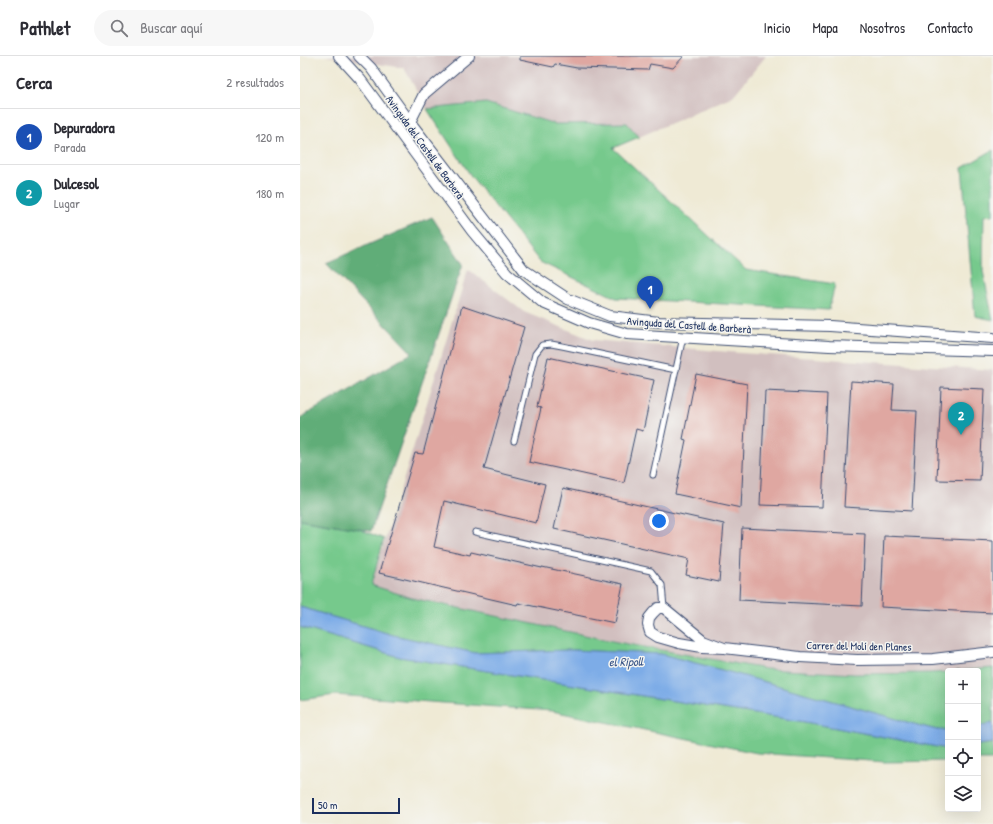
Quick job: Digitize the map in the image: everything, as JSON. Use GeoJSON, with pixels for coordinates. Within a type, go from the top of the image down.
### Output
{"type":"FeatureCollection","features":[{"type":"Feature","properties":{"kind":"street","name":"Avinguda del Castell de Barberà"},"geometry":{"type":"LineString","coordinates":[[339,56],[360,79],[472,231],[507,273],[543,302],[595,325],[627,334],[683,336],[829,346],[993,351]]}},
{"type":"Feature","properties":{"kind":"street","name":"Avinguda del Castell de Barberà"},"geometry":{"type":"LineString","coordinates":[[359,56],[372,68],[410,122],[524,270],[568,299],[610,316],[659,322],[830,326],[993,338]]}},
{"type":"Feature","properties":{"kind":"street"},"geometry":{"type":"LineString","coordinates":[[410,122],[424,94],[469,56]]}},
{"type":"Feature","properties":{"kind":"street","name":"Carrer del Molí den Planes"},"geometry":{"type":"LineString","coordinates":[[724,648],[703,640],[664,608],[658,608],[649,618],[648,625],[650,632],[658,637],[679,644],[800,657],[858,660],[933,659],[993,652]]}},
{"type":"Feature","properties":{"kind":"lane"},"geometry":{"type":"LineString","coordinates":[[653,475],[683,336]]}},
{"type":"Feature","properties":{"kind":"lane"},"geometry":{"type":"LineString","coordinates":[[514,441],[535,354],[542,345],[551,344],[562,346],[676,370]]}},
{"type":"Feature","properties":{"kind":"lane"},"geometry":{"type":"LineString","coordinates":[[475,532],[651,571],[662,585],[664,608]]}},
{"type":"Feature","properties":{"kind":"shaded area"},"geometry":{"type":"Polygon","coordinates":[[[325,56],[766,56],[733,96],[639,137],[627,123],[556,124],[486,103],[427,109],[404,68],[325,56]]]}},
{"type":"Feature","properties":{"kind":"shaded area"},"geometry":{"type":"Polygon","coordinates":[[[468,269],[524,312],[593,340],[741,353],[993,370],[993,668],[945,668],[945,672],[931,673],[855,674],[766,669],[617,642],[412,598],[371,586],[468,269]]]}},
{"type":"Feature","properties":{"kind":"green space"},"geometry":{"type":"Polygon","coordinates":[[[486,103],[555,124],[627,123],[639,137],[613,148],[746,270],[835,284],[829,310],[616,298],[540,262],[471,176],[427,109],[486,103]]]}},
{"type":"Feature","properties":{"kind":"green space"},"geometry":{"type":"Polygon","coordinates":[[[993,150],[993,215],[984,216],[983,271],[993,320],[975,316],[962,168],[993,150]]]}},
{"type":"Feature","properties":{"kind":"green space"},"geometry":{"type":"Polygon","coordinates":[[[432,217],[463,264],[371,531],[300,519],[300,418],[412,353],[326,263],[432,217]]]}},
{"type":"Feature","properties":{"kind":"green space"},"geometry":{"type":"Polygon","coordinates":[[[300,519],[359,529],[384,539],[371,585],[412,598],[617,642],[766,669],[855,674],[945,672],[945,730],[937,730],[921,726],[661,654],[572,650],[475,653],[393,635],[300,607],[300,519]]]}},
{"type":"Feature","properties":{"kind":"green space"},"geometry":{"type":"Polygon","coordinates":[[[300,627],[400,657],[805,722],[945,748],[945,761],[885,762],[757,753],[552,711],[335,695],[300,700],[300,627]]]}},
{"type":"Feature","properties":{"kind":"green space"},"geometry":{"type":"Polygon","coordinates":[[[993,668],[993,723],[981,725],[981,704],[981,669],[993,668]]]}},
{"type":"Feature","properties":{"kind":"green space"},"geometry":{"type":"Polygon","coordinates":[[[993,743],[993,760],[981,760],[981,745],[993,743]]]}},
{"type":"Feature","properties":{"kind":"water","name":"el Ripoll"},"geometry":{"type":"Polygon","coordinates":[[[300,607],[393,635],[475,653],[572,650],[661,654],[921,726],[937,730],[945,730],[945,748],[805,722],[400,657],[300,627],[300,607]]]}},
{"type":"Feature","properties":{"kind":"water"},"geometry":{"type":"Polygon","coordinates":[[[993,723],[993,743],[981,745],[981,725],[993,723]]]}},
{"type":"Feature","properties":{"kind":"building"},"geometry":{"type":"Polygon","coordinates":[[[520,56],[684,56],[673,68],[650,64],[648,70],[577,68],[555,64],[553,67],[520,60],[520,56]]]}},
{"type":"Feature","properties":{"kind":"building"},"geometry":{"type":"Polygon","coordinates":[[[462,306],[524,327],[484,469],[545,484],[536,523],[444,501],[434,547],[470,555],[471,552],[623,584],[615,623],[518,603],[517,605],[379,573],[415,453],[423,454],[462,306]]]}},
{"type":"Feature","properties":{"kind":"building"},"geometry":{"type":"Polygon","coordinates":[[[548,357],[654,380],[643,431],[636,429],[624,483],[529,462],[541,408],[537,407],[548,357]]]}},
{"type":"Feature","properties":{"kind":"building"},"geometry":{"type":"Polygon","coordinates":[[[696,374],[747,384],[741,508],[675,494],[686,440],[683,439],[696,374]]]}},
{"type":"Feature","properties":{"kind":"building"},"geometry":{"type":"Polygon","coordinates":[[[851,381],[894,384],[892,410],[917,411],[912,511],[844,507],[851,381]]]}},
{"type":"Feature","properties":{"kind":"building"},"geometry":{"type":"Polygon","coordinates":[[[941,387],[984,389],[980,481],[937,480],[941,387]]]}},
{"type":"Feature","properties":{"kind":"building"},"geometry":{"type":"Polygon","coordinates":[[[765,391],[827,394],[822,507],[760,505],[765,391]]]}},
{"type":"Feature","properties":{"kind":"building"},"geometry":{"type":"Polygon","coordinates":[[[563,488],[724,524],[719,582],[686,575],[689,559],[554,529],[563,488]]]}},
{"type":"Feature","properties":{"kind":"building"},"geometry":{"type":"Polygon","coordinates":[[[742,528],[865,534],[862,606],[739,600],[742,528]]]}},
{"type":"Feature","properties":{"kind":"building"},"geometry":{"type":"Polygon","coordinates":[[[884,536],[993,541],[993,613],[881,607],[884,536]]]}},
{"type":"Feature","properties":{"kind":"place","name":"Depuradora"},"geometry":{"type":"Point","coordinates":[650,309]}},
{"type":"Feature","properties":{"kind":"place","name":"Dulcesol"},"geometry":{"type":"Point","coordinates":[961,435]}}]}
